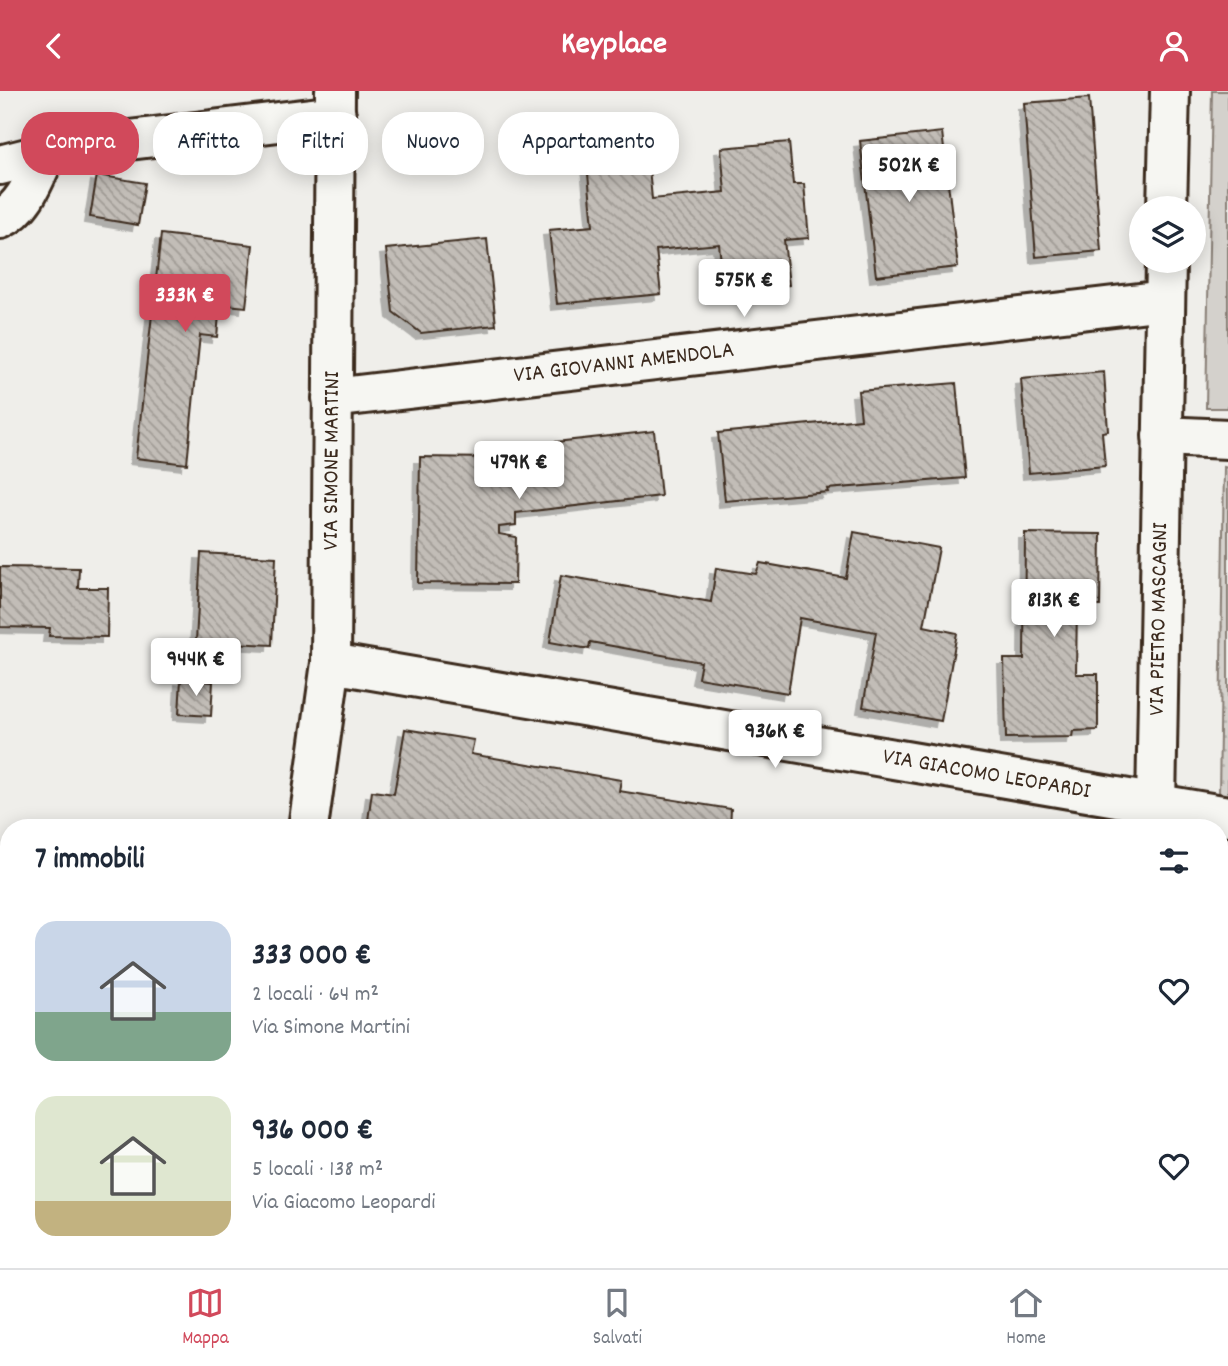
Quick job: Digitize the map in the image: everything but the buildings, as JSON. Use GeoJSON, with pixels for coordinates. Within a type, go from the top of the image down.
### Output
{"type":"FeatureCollection","features":[{"type":"Feature","properties":{"kind":"street"},"geometry":{"type":"LineString","coordinates":[[1167,196],[1170,91]]}},
{"type":"Feature","properties":{"kind":"street"},"geometry":{"type":"LineString","coordinates":[[139,136],[336,103]]}},
{"type":"Feature","properties":{"kind":"street","name":"VIA SIMONE MARTINI"},"geometry":{"type":"LineString","coordinates":[[309,819],[331,663],[336,103]]}},
{"type":"Feature","properties":{"kind":"street"},"geometry":{"type":"LineString","coordinates":[[0,165],[21,160]]}},
{"type":"Feature","properties":{"kind":"street"},"geometry":{"type":"LineString","coordinates":[[0,219],[12,214],[36,175]]}},
{"type":"Feature","properties":{"kind":"street","name":"VIA PIETRO MASCAGNI"},"geometry":{"type":"LineString","coordinates":[[1156,804],[1166,273]]}},
{"type":"Feature","properties":{"kind":"street","name":"VIA GIOVANNI AMENDOLA"},"geometry":{"type":"LineString","coordinates":[[332,398],[1165,300]]}},
{"type":"Feature","properties":{"kind":"street"},"geometry":{"type":"LineString","coordinates":[[1162,436],[1228,439]]}},
{"type":"Feature","properties":{"kind":"street","name":"VIA GIACOMO LEOPARDI"},"geometry":{"type":"LineString","coordinates":[[331,663],[1228,816]]}},
{"type":"Feature","properties":{"kind":"shaded area"},"geometry":{"type":"Polygon","coordinates":[[[1212,91],[1228,91],[1228,408],[1206,408],[1212,91]]]}},
{"type":"Feature","properties":{"kind":"shaded area"},"geometry":{"type":"Polygon","coordinates":[[[1224,467],[1228,468],[1228,797],[1219,796],[1224,467]]]}}]}
